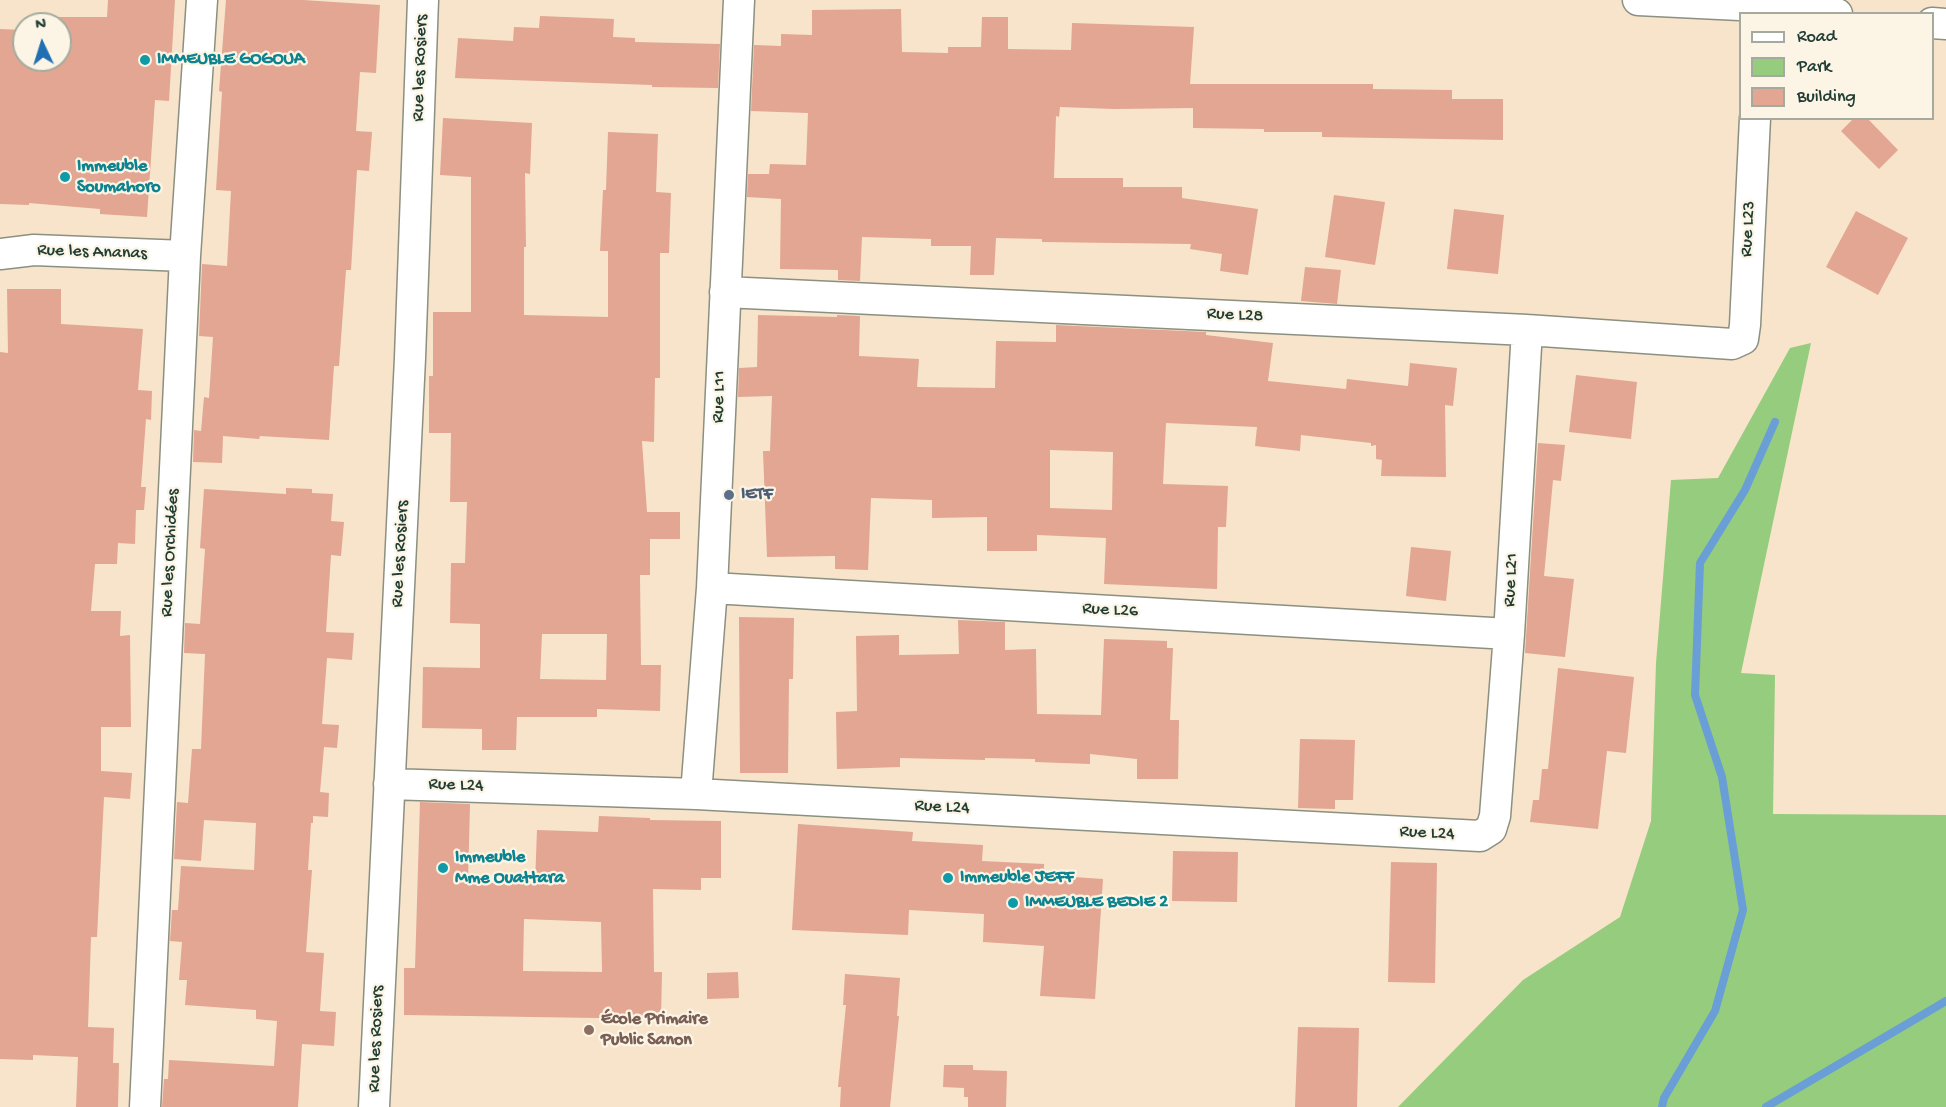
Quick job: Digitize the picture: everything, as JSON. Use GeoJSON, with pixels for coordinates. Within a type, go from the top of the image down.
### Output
{"type":"FeatureCollection","features":[{"type":"Feature","properties":{"kind":"street","name":"Rue les Orchidées"},"geometry":{"type":"LineString","coordinates":[[145,1107],[185,256],[202,0]]}},
{"type":"Feature","properties":{"kind":"street","name":"Rue les Rosiers"},"geometry":{"type":"LineString","coordinates":[[374,1107],[410,358],[423,0]]}},
{"type":"Feature","properties":{"kind":"street","name":"Rue L11"},"geometry":{"type":"LineString","coordinates":[[696,795],[712,588],[739,0]]}},
{"type":"Feature","properties":{"kind":"street"},"geometry":{"type":"LineString","coordinates":[[1638,0],[1760,6],[1818,12]]}},
{"type":"Feature","properties":{"kind":"street","name":"Rue L23"},"geometry":{"type":"LineString","coordinates":[[1743,339],[1755,120]]}},
{"type":"Feature","properties":{"kind":"street","name":"Rue les Ananas"},"geometry":{"type":"LineString","coordinates":[[0,254],[34,250],[185,256]]}},
{"type":"Feature","properties":{"kind":"street","name":"Rue L28"},"geometry":{"type":"LineString","coordinates":[[725,292],[1527,330],[1732,344],[1743,339]]}},
{"type":"Feature","properties":{"kind":"street","name":"Rue L21"},"geometry":{"type":"LineString","coordinates":[[1491,830],[1495,816],[1509,634],[1527,330]]}},
{"type":"Feature","properties":{"kind":"street","name":"Rue L26"},"geometry":{"type":"LineString","coordinates":[[712,588],[1509,634]]}},
{"type":"Feature","properties":{"kind":"street","name":"Rue L24"},"geometry":{"type":"LineString","coordinates":[[389,784],[696,795],[1480,836],[1491,830]]}},
{"type":"Feature","properties":{"kind":"green space"},"geometry":{"type":"Polygon","coordinates":[[[1811,343],[1741,673],[1775,675],[1773,814],[1946,815],[1946,1107],[1398,1107],[1523,980],[1620,917],[1651,821],[1656,663],[1671,480],[1718,478],[1790,348],[1811,343]]]}},
{"type":"Feature","properties":{"kind":"building"},"geometry":{"type":"Polygon","coordinates":[[[108,0],[175,0],[169,101],[155,100],[147,217],[100,214],[100,209],[29,203],[29,205],[0,204],[0,29],[12,30],[12,72],[72,72],[72,17],[107,17],[108,0]]]}},
{"type":"Feature","properties":{"kind":"building"},"geometry":{"type":"Polygon","coordinates":[[[226,0],[303,0],[380,5],[376,73],[360,72],[356,131],[372,132],[369,171],[357,170],[351,270],[346,270],[339,366],[334,366],[329,440],[223,436],[222,463],[193,462],[194,430],[201,431],[204,397],[209,398],[213,337],[199,336],[202,264],[227,266],[231,191],[216,190],[222,92],[219,91],[226,0]]]}},
{"type":"Feature","properties":{"kind":"building"},"geometry":{"type":"Polygon","coordinates":[[[901,9],[902,52],[948,53],[948,47],[981,47],[982,17],[1008,17],[1008,49],[1071,50],[1072,23],[1194,27],[1190,84],[1373,84],[1373,89],[1452,90],[1452,99],[1503,99],[1503,140],[1322,137],[1322,132],[1193,128],[1193,108],[1060,107],[1059,117],[1056,116],[1054,178],[1123,178],[1123,187],[1182,187],[1182,198],[1258,209],[1248,275],[1220,271],[1222,254],[1190,249],[1191,244],[1042,242],[1042,239],[996,238],[994,275],[970,275],[971,246],[931,246],[931,239],[862,237],[860,281],[838,280],[838,270],[780,269],[781,199],[747,197],[748,174],[769,174],[770,164],[806,165],[808,113],[751,111],[754,45],[781,46],[781,34],[812,35],[812,10],[901,9]]]}},
{"type":"Feature","properties":{"kind":"building"},"geometry":{"type":"Polygon","coordinates":[[[540,16],[614,19],[613,37],[635,38],[635,42],[720,44],[718,88],[455,78],[458,38],[513,41],[514,27],[539,28],[540,16]]]}},
{"type":"Feature","properties":{"kind":"building"},"geometry":{"type":"Polygon","coordinates":[[[443,118],[532,123],[530,174],[525,173],[524,315],[608,317],[608,251],[600,251],[603,190],[606,190],[608,132],[658,134],[656,192],[671,193],[669,253],[660,253],[660,378],[655,378],[654,442],[642,441],[647,512],[680,512],[680,539],[650,539],[650,575],[640,575],[641,665],[661,665],[660,711],[597,709],[597,717],[517,717],[516,750],[482,750],[482,729],[422,728],[423,667],[480,668],[480,624],[450,623],[451,563],[465,563],[467,502],[450,502],[451,433],[429,433],[429,376],[433,376],[433,312],[471,312],[471,177],[440,175],[443,118]],[[542,634],[540,679],[606,680],[607,634],[542,634]]]}},
{"type":"Feature","properties":{"kind":"building"},"geometry":{"type":"Polygon","coordinates":[[[1852,120],[1869,120],[1898,150],[1879,169],[1841,131],[1852,120]]]}},
{"type":"Feature","properties":{"kind":"building"},"geometry":{"type":"Polygon","coordinates":[[[1334,195],[1385,202],[1375,265],[1325,257],[1334,195]]]}},
{"type":"Feature","properties":{"kind":"building"},"geometry":{"type":"Polygon","coordinates":[[[1454,209],[1504,215],[1498,274],[1447,269],[1454,209]]]}},
{"type":"Feature","properties":{"kind":"building"},"geometry":{"type":"Polygon","coordinates":[[[1856,211],[1908,238],[1878,295],[1826,267],[1856,211]]]}},
{"type":"Feature","properties":{"kind":"building"},"geometry":{"type":"Polygon","coordinates":[[[1305,267],[1341,270],[1337,304],[1301,301],[1305,267]]]}},
{"type":"Feature","properties":{"kind":"building"},"geometry":{"type":"Polygon","coordinates":[[[7,289],[61,289],[61,324],[143,329],[138,390],[152,391],[151,420],[146,419],[141,487],[146,487],[144,510],[136,510],[135,544],[118,543],[117,564],[95,564],[91,611],[121,611],[120,636],[130,635],[131,727],[101,727],[101,771],[132,773],[130,799],[104,797],[97,937],[91,937],[88,1027],[114,1028],[113,1063],[119,1063],[118,1107],[76,1107],[78,1057],[33,1055],[33,1060],[0,1059],[0,352],[8,353],[7,289]]]}},
{"type":"Feature","properties":{"kind":"building"},"geometry":{"type":"Polygon","coordinates":[[[758,315],[837,317],[837,315],[860,316],[859,356],[919,359],[917,387],[995,388],[996,341],[1056,342],[1056,325],[1206,332],[1206,335],[1273,343],[1268,381],[1346,389],[1347,379],[1408,386],[1410,363],[1457,368],[1453,406],[1445,405],[1446,477],[1381,476],[1382,460],[1376,459],[1376,445],[1371,446],[1371,443],[1301,435],[1300,451],[1255,446],[1257,427],[1166,423],[1163,484],[1228,486],[1226,527],[1218,527],[1217,589],[1104,584],[1106,538],[1037,535],[1037,551],[987,551],[987,517],[932,518],[932,500],[871,498],[868,570],[835,569],[835,556],[767,557],[763,451],[770,451],[772,396],[738,397],[739,368],[757,367],[758,315]],[[1050,450],[1050,508],[1112,510],[1113,452],[1050,450]]]}},
{"type":"Feature","properties":{"kind":"building"},"geometry":{"type":"Polygon","coordinates":[[[1576,375],[1637,382],[1631,439],[1569,432],[1576,375]]]}},
{"type":"Feature","properties":{"kind":"building"},"geometry":{"type":"Polygon","coordinates":[[[1538,443],[1565,445],[1561,481],[1553,480],[1544,576],[1574,579],[1565,657],[1525,653],[1538,443]]]}},
{"type":"Feature","properties":{"kind":"building"},"geometry":{"type":"Polygon","coordinates":[[[286,488],[312,489],[312,493],[333,494],[331,521],[344,522],[341,556],[331,555],[326,632],[354,633],[352,660],[327,658],[322,724],[339,725],[337,748],[324,747],[320,792],[329,793],[328,817],[313,816],[308,870],[312,870],[306,952],[324,953],[320,1011],[336,1012],[334,1046],[302,1044],[298,1107],[162,1107],[164,1079],[168,1079],[169,1060],[274,1066],[277,1021],[256,1019],[256,1010],[185,1005],[187,980],[179,980],[182,942],[170,941],[172,910],[178,910],[181,866],[254,870],[256,823],[204,820],[201,861],[174,859],[177,802],[188,803],[192,749],[201,749],[205,654],[184,653],[185,623],[200,624],[205,549],[200,548],[204,489],[286,494],[286,488]]]}},
{"type":"Feature","properties":{"kind":"building"},"geometry":{"type":"Polygon","coordinates":[[[1411,547],[1451,551],[1446,601],[1406,596],[1411,547]]]}},
{"type":"Feature","properties":{"kind":"building"},"geometry":{"type":"Polygon","coordinates":[[[739,617],[794,618],[793,679],[789,679],[788,773],[740,773],[739,617]]]}},
{"type":"Feature","properties":{"kind":"building"},"geometry":{"type":"Polygon","coordinates":[[[958,620],[1005,622],[1005,650],[1036,649],[1037,714],[1101,715],[1104,639],[1167,641],[1167,648],[1173,648],[1170,720],[1179,720],[1178,779],[1137,779],[1137,759],[1090,754],[1090,764],[1035,762],[1035,759],[900,758],[900,767],[837,769],[836,712],[857,711],[856,636],[899,635],[899,655],[959,654],[958,620]]]}},
{"type":"Feature","properties":{"kind":"building"},"geometry":{"type":"Polygon","coordinates":[[[1558,668],[1634,677],[1626,753],[1607,751],[1598,829],[1530,822],[1533,800],[1539,800],[1542,769],[1548,769],[1558,668]]]}},
{"type":"Feature","properties":{"kind":"building"},"geometry":{"type":"Polygon","coordinates":[[[1300,739],[1355,740],[1353,800],[1335,800],[1335,809],[1298,808],[1300,739]]]}},
{"type":"Feature","properties":{"kind":"building"},"geometry":{"type":"Polygon","coordinates":[[[420,802],[470,804],[468,882],[535,884],[537,830],[598,832],[599,816],[650,818],[650,820],[721,821],[721,878],[701,878],[701,890],[653,889],[654,972],[662,972],[661,1019],[404,1015],[404,968],[415,968],[420,802]],[[524,919],[523,971],[602,972],[601,922],[524,919]]]}},
{"type":"Feature","properties":{"kind":"building"},"geometry":{"type":"Polygon","coordinates":[[[798,824],[913,832],[912,841],[983,845],[982,861],[1044,864],[1044,875],[1103,879],[1095,999],[1040,996],[1044,946],[983,942],[984,914],[909,910],[908,935],[792,930],[798,824]]]}},
{"type":"Feature","properties":{"kind":"building"},"geometry":{"type":"Polygon","coordinates":[[[1173,851],[1238,852],[1237,902],[1172,901],[1173,851]]]}},
{"type":"Feature","properties":{"kind":"building"},"geometry":{"type":"Polygon","coordinates":[[[1391,862],[1437,863],[1435,983],[1388,982],[1391,862]]]}},
{"type":"Feature","properties":{"kind":"building"},"geometry":{"type":"Polygon","coordinates":[[[738,972],[739,998],[707,999],[707,973],[738,972]]]}},
{"type":"Feature","properties":{"kind":"building"},"geometry":{"type":"Polygon","coordinates":[[[845,974],[900,978],[897,1016],[899,1016],[890,1107],[840,1107],[841,1087],[838,1087],[846,1005],[843,1005],[845,974]]]}},
{"type":"Feature","properties":{"kind":"building"},"geometry":{"type":"Polygon","coordinates":[[[1298,1027],[1359,1028],[1357,1107],[1295,1107],[1298,1027]]]}},
{"type":"Feature","properties":{"kind":"building"},"geometry":{"type":"Polygon","coordinates":[[[944,1065],[973,1065],[973,1070],[1007,1071],[1006,1107],[968,1107],[968,1097],[964,1097],[964,1088],[943,1087],[944,1065]]]}},
{"type":"Feature","properties":{"kind":"waterway"},"geometry":{"type":"LineString","coordinates":[[1662,1107],[1664,1098],[1715,1011],[1743,910],[1722,777],[1695,695],[1700,563],[1745,490],[1775,422]]}},
{"type":"Feature","properties":{"kind":"waterway"},"geometry":{"type":"LineString","coordinates":[[1766,1107],[1946,1001]]}},
{"type":"Feature","properties":{"kind":"place","name":"IMMEUBLE GOGOUA"},"geometry":{"type":"Point","coordinates":[145,60]}},
{"type":"Feature","properties":{"kind":"place","name":"Immeuble Soumahoro"},"geometry":{"type":"Point","coordinates":[65,177]}},
{"type":"Feature","properties":{"kind":"place","name":"IETF"},"geometry":{"type":"Point","coordinates":[729,495]}},
{"type":"Feature","properties":{"kind":"place","name":"Immeuble Mme Ouattara"},"geometry":{"type":"Point","coordinates":[443,868]}},
{"type":"Feature","properties":{"kind":"place","name":"Immeuble JEFF"},"geometry":{"type":"Point","coordinates":[948,878]}},
{"type":"Feature","properties":{"kind":"place","name":"IMMEUBLE BEDIE 2"},"geometry":{"type":"Point","coordinates":[1013,903]}},
{"type":"Feature","properties":{"kind":"place","name":"École Primaire Public Sanon"},"geometry":{"type":"Point","coordinates":[589,1030]}}]}
